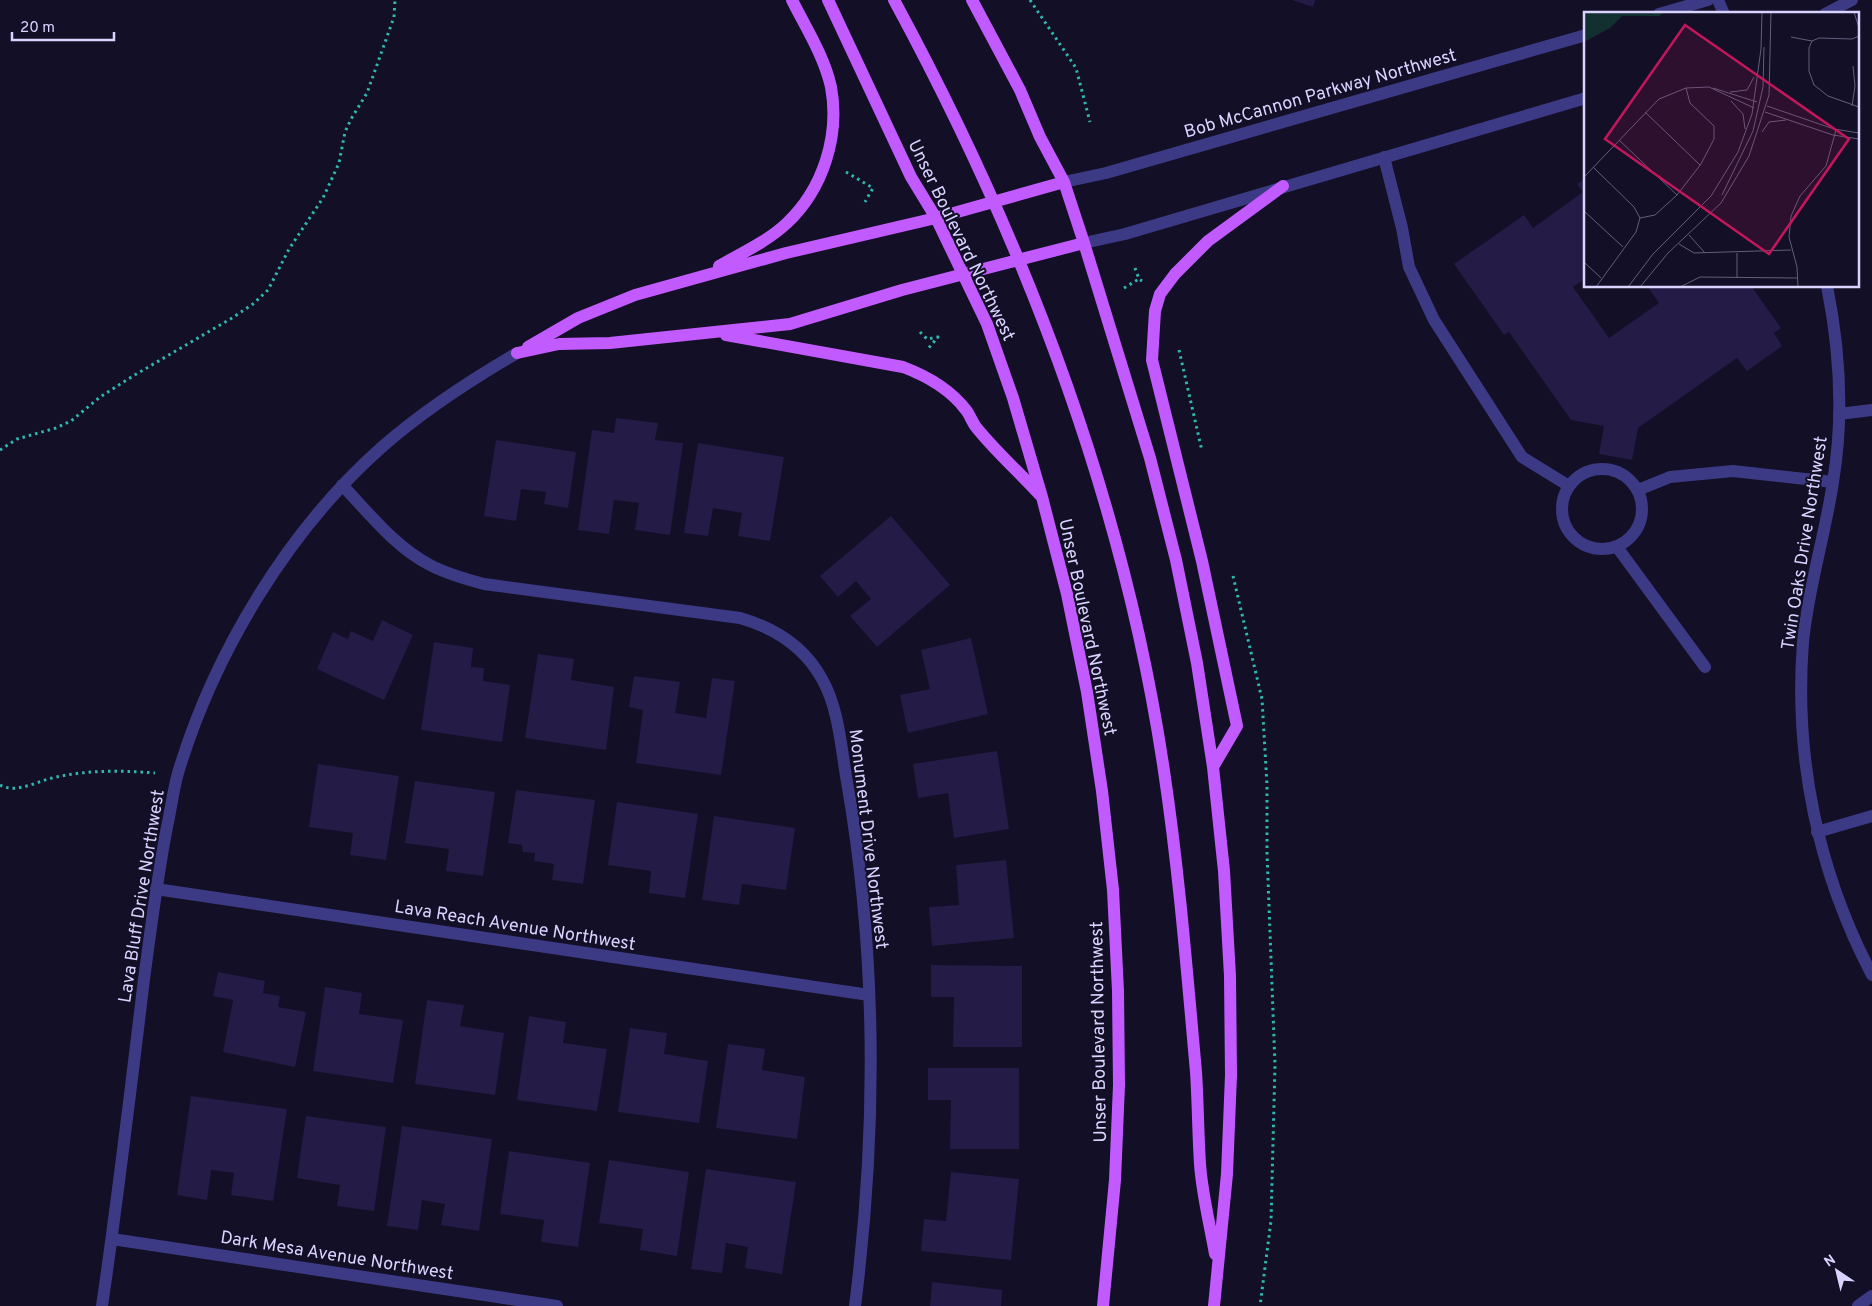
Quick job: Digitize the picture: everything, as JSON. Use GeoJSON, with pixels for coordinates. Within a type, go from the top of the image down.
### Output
{"type":"FeatureCollection","features":[{"type":"Feature","properties":{"kind":"main road"},"geometry":{"type":"LineString","coordinates":[[702,276],[766,239],[787,223],[804,204],[826,164],[832,135],[833,110],[830,87],[823,63],[792,0]]}},
{"type":"Feature","properties":{"kind":"main road","name":"Unser Boulevard Northwest"},"geometry":{"type":"LineString","coordinates":[[828,0],[911,177],[936,218],[987,324],[1013,398],[1042,496],[1067,594],[1087,692],[1102,791],[1113,890],[1118,991],[1119,1085],[1115,1180],[1103,1306]]}},
{"type":"Feature","properties":{"kind":"main road"},"geometry":{"type":"LineString","coordinates":[[894,0],[927,61],[995,202],[1019,258],[1090,453],[1120,555],[1148,681],[1164,771],[1176,859],[1198,1101],[1200,1166],[1218,1272]]}},
{"type":"Feature","properties":{"kind":"main road"},"geometry":{"type":"LineString","coordinates":[[972,0],[1020,90],[1040,137],[1064,182],[1150,458],[1176,560],[1197,663],[1213,767],[1224,871],[1230,986],[1231,1075],[1227,1174],[1214,1306]]}},
{"type":"Feature","properties":{"kind":"main road"},"geometry":{"type":"LineString","coordinates":[[518,353],[586,315],[635,295],[786,253],[936,218],[1064,182]]}},
{"type":"Feature","properties":{"kind":"main road"},"geometry":{"type":"LineString","coordinates":[[1213,767],[1238,726],[1202,561],[1152,360],[1155,310],[1160,294],[1175,274],[1208,241],[1284,186]]}},
{"type":"Feature","properties":{"kind":"main road"},"geometry":{"type":"LineString","coordinates":[[518,353],[559,344],[610,343],[790,324],[902,290],[1019,258],[1084,243]]}},
{"type":"Feature","properties":{"kind":"main road"},"geometry":{"type":"LineString","coordinates":[[714,332],[903,367],[917,372],[936,382],[952,395],[976,427],[1042,496]]}},
{"type":"Feature","properties":{"kind":"street"},"geometry":{"type":"LineString","coordinates":[[1666,12],[1708,0]]}},
{"type":"Feature","properties":{"kind":"street"},"geometry":{"type":"LineString","coordinates":[[1718,0],[1723,12]]}},
{"type":"Feature","properties":{"kind":"street"},"geometry":{"type":"LineString","coordinates":[[1829,12],[1852,0]]}},
{"type":"Feature","properties":{"kind":"street","name":"Bob McCannon Parkway Northwest"},"geometry":{"type":"LineString","coordinates":[[1064,182],[1106,173],[1584,36]]}},
{"type":"Feature","properties":{"kind":"street"},"geometry":{"type":"LineString","coordinates":[[1084,243],[1125,234],[1584,99]]}},
{"type":"Feature","properties":{"kind":"street"},"geometry":{"type":"LineString","coordinates":[[1384,157],[1402,228],[1409,267],[1434,320],[1522,457],[1569,486]]}},
{"type":"Feature","properties":{"kind":"street","name":"Twin Oaks Drive Northwest"},"geometry":{"type":"LineString","coordinates":[[1827,288],[1835,325],[1839,377],[1839,430],[1834,482],[1810,589],[1803,641],[1801,694],[1804,747],[1810,800],[1838,900],[1857,946],[1872,975]]}},
{"type":"Feature","properties":{"kind":"street","name":"Lava Bluff Drive Northwest"},"geometry":{"type":"LineString","coordinates":[[102,1306],[156,889],[178,775],[199,713],[246,616],[296,541],[342,485],[382,447],[424,412],[470,380],[518,353]]}},
{"type":"Feature","properties":{"kind":"street"},"geometry":{"type":"LineString","coordinates":[[1839,414],[1872,410]]}},
{"type":"Feature","properties":{"kind":"street"},"geometry":{"type":"LineString","coordinates":[[1605,469],[1618,472],[1630,479],[1638,490],[1642,503],[1642,517],[1637,529],[1629,540],[1617,547],[1605,550],[1592,549],[1580,543],[1570,534],[1564,523],[1563,497],[1569,486],[1579,476],[1591,470],[1605,469]]}},
{"type":"Feature","properties":{"kind":"street"},"geometry":{"type":"LineString","coordinates":[[1638,490],[1670,477],[1733,472],[1834,482]]}},
{"type":"Feature","properties":{"kind":"street","name":"Monument Drive Northwest"},"geometry":{"type":"LineString","coordinates":[[342,485],[396,540],[428,564],[455,576],[484,584],[740,618],[761,624],[780,633],[797,646],[812,662],[823,680],[831,699],[836,719],[851,808],[862,898],[869,995],[871,1079],[868,1170],[861,1260],[855,1306]]}},
{"type":"Feature","properties":{"kind":"street"},"geometry":{"type":"LineString","coordinates":[[1617,547],[1705,667]]}},
{"type":"Feature","properties":{"kind":"street"},"geometry":{"type":"LineString","coordinates":[[1818,832],[1872,816]]}},
{"type":"Feature","properties":{"kind":"street","name":"Lava Reach Avenue Northwest"},"geometry":{"type":"LineString","coordinates":[[156,889],[869,995]]}},
{"type":"Feature","properties":{"kind":"street","name":"Dark Mesa Avenue Northwest"},"geometry":{"type":"LineString","coordinates":[[112,1239],[557,1306]]}},
{"type":"Feature","properties":{"kind":"street"},"geometry":{"type":"LineString","coordinates":[[1858,1306],[1872,1296]]}},
{"type":"Feature","properties":{"kind":"path"},"geometry":{"type":"LineString","coordinates":[[0,450],[17,439],[56,428],[71,421],[100,398],[133,376],[232,318],[253,304],[268,290],[289,249],[323,198],[339,163],[345,132],[367,93],[394,17],[395,0]]}},
{"type":"Feature","properties":{"kind":"path"},"geometry":{"type":"LineString","coordinates":[[1030,0],[1076,68],[1090,122]]}},
{"type":"Feature","properties":{"kind":"path"},"geometry":{"type":"LineString","coordinates":[[841,169],[872,188],[865,202]]}},
{"type":"Feature","properties":{"kind":"path"},"geometry":{"type":"LineString","coordinates":[[1124,288],[1139,279]]}},
{"type":"Feature","properties":{"kind":"path"},"geometry":{"type":"LineString","coordinates":[[920,332],[927,339],[938,337],[926,352]]}},
{"type":"Feature","properties":{"kind":"path"},"geometry":{"type":"LineString","coordinates":[[1178,347],[1204,457]]}},
{"type":"Feature","properties":{"kind":"path"},"geometry":{"type":"LineString","coordinates":[[1232,573],[1262,700],[1267,785],[1267,853],[1276,1065],[1271,1221],[1260,1306]]}},
{"type":"Feature","properties":{"kind":"path"},"geometry":{"type":"LineString","coordinates":[[0,785],[9,789],[19,788],[87,771],[128,771],[178,775]]}},
{"type":"Feature","properties":{"kind":"building"},"geometry":{"type":"Polygon","coordinates":[[[1292,0],[1315,0],[1313,7],[1292,0]]]}},
{"type":"Feature","properties":{"kind":"building"},"geometry":{"type":"Polygon","coordinates":[[[1584,179],[1584,279],[1573,287],[1609,338],[1659,303],[1648,288],[1752,288],[1781,328],[1774,333],[1782,346],[1747,371],[1737,358],[1638,428],[1632,460],[1599,454],[1604,426],[1571,420],[1509,332],[1504,335],[1454,264],[1524,215],[1533,228],[1583,192],[1577,184],[1584,179]]]}},
{"type":"Feature","properties":{"kind":"building"},"geometry":{"type":"Polygon","coordinates":[[[616,418],[658,423],[655,440],[683,443],[670,535],[635,530],[639,503],[614,500],[609,534],[578,530],[592,430],[614,433],[616,418]]]}},
{"type":"Feature","properties":{"kind":"building"},"geometry":{"type":"Polygon","coordinates":[[[496,440],[576,452],[568,508],[544,504],[546,492],[521,489],[516,521],[484,516],[496,440]]]}},
{"type":"Feature","properties":{"kind":"building"},"geometry":{"type":"Polygon","coordinates":[[[698,443],[784,457],[770,541],[738,536],[742,513],[713,508],[708,536],[684,533],[698,443]]]}},
{"type":"Feature","properties":{"kind":"building"},"geometry":{"type":"Polygon","coordinates":[[[891,516],[950,585],[877,647],[850,616],[871,599],[856,581],[838,597],[820,576],[891,516]]]}},
{"type":"Feature","properties":{"kind":"building"},"geometry":{"type":"Polygon","coordinates":[[[382,620],[413,635],[384,700],[317,669],[333,632],[348,639],[351,631],[373,641],[382,620]]]}},
{"type":"Feature","properties":{"kind":"building"},"geometry":{"type":"Polygon","coordinates":[[[971,638],[988,714],[908,733],[900,695],[930,689],[921,650],[971,638]]]}},
{"type":"Feature","properties":{"kind":"building"},"geometry":{"type":"Polygon","coordinates":[[[434,642],[473,648],[471,667],[484,668],[483,681],[510,685],[502,742],[421,730],[434,642]]]}},
{"type":"Feature","properties":{"kind":"building"},"geometry":{"type":"Polygon","coordinates":[[[538,654],[574,659],[571,680],[614,687],[606,750],[525,738],[538,654]]]}},
{"type":"Feature","properties":{"kind":"building"},"geometry":{"type":"Polygon","coordinates":[[[634,676],[680,682],[675,713],[706,718],[712,678],[735,681],[721,775],[636,763],[643,710],[629,707],[634,676]]]}},
{"type":"Feature","properties":{"kind":"building"},"geometry":{"type":"Polygon","coordinates":[[[997,751],[1009,829],[954,838],[948,793],[918,798],[913,764],[997,751]]]}},
{"type":"Feature","properties":{"kind":"building"},"geometry":{"type":"Polygon","coordinates":[[[318,764],[399,776],[386,860],[350,855],[353,833],[309,827],[318,764]]]}},
{"type":"Feature","properties":{"kind":"building"},"geometry":{"type":"Polygon","coordinates":[[[415,781],[495,792],[483,876],[446,871],[449,849],[405,843],[415,781]]]}},
{"type":"Feature","properties":{"kind":"building"},"geometry":{"type":"Polygon","coordinates":[[[516,790],[595,800],[583,884],[552,880],[554,864],[534,861],[535,853],[523,852],[522,845],[508,843],[516,790]]]}},
{"type":"Feature","properties":{"kind":"building"},"geometry":{"type":"Polygon","coordinates":[[[617,802],[698,814],[685,898],[649,893],[651,871],[608,865],[617,802]]]}},
{"type":"Feature","properties":{"kind":"building"},"geometry":{"type":"Polygon","coordinates":[[[714,816],[795,828],[786,890],[742,884],[739,905],[702,900],[714,816]]]}},
{"type":"Feature","properties":{"kind":"building"},"geometry":{"type":"Polygon","coordinates":[[[1006,860],[1014,938],[932,946],[929,907],[959,905],[956,865],[1006,860]]]}},
{"type":"Feature","properties":{"kind":"building"},"geometry":{"type":"Polygon","coordinates":[[[931,965],[1022,966],[1022,1047],[953,1047],[954,997],[931,997],[931,965]]]}},
{"type":"Feature","properties":{"kind":"building"},"geometry":{"type":"Polygon","coordinates":[[[218,972],[265,981],[263,993],[280,996],[278,1007],[306,1012],[295,1067],[223,1052],[233,1000],[213,996],[218,972]]]}},
{"type":"Feature","properties":{"kind":"building"},"geometry":{"type":"Polygon","coordinates":[[[325,987],[362,993],[359,1014],[403,1020],[393,1083],[313,1071],[325,987]]]}},
{"type":"Feature","properties":{"kind":"building"},"geometry":{"type":"Polygon","coordinates":[[[427,1000],[464,1005],[460,1026],[504,1033],[495,1095],[415,1084],[427,1000]]]}},
{"type":"Feature","properties":{"kind":"building"},"geometry":{"type":"Polygon","coordinates":[[[529,1016],[566,1022],[563,1043],[607,1049],[597,1111],[517,1100],[529,1016]]]}},
{"type":"Feature","properties":{"kind":"building"},"geometry":{"type":"Polygon","coordinates":[[[630,1028],[667,1033],[664,1054],[708,1061],[699,1123],[618,1112],[630,1028]]]}},
{"type":"Feature","properties":{"kind":"building"},"geometry":{"type":"Polygon","coordinates":[[[728,1044],[765,1049],[762,1070],[805,1077],[797,1139],[716,1128],[728,1044]]]}},
{"type":"Feature","properties":{"kind":"building"},"geometry":{"type":"Polygon","coordinates":[[[928,1068],[1019,1068],[1019,1149],[950,1149],[951,1100],[928,1100],[928,1068]]]}},
{"type":"Feature","properties":{"kind":"building"},"geometry":{"type":"Polygon","coordinates":[[[191,1096],[287,1109],[273,1201],[231,1195],[234,1173],[211,1170],[207,1200],[177,1195],[191,1096]]]}},
{"type":"Feature","properties":{"kind":"building"},"geometry":{"type":"Polygon","coordinates":[[[306,1116],[386,1127],[374,1211],[337,1206],[340,1185],[297,1178],[306,1116]]]}},
{"type":"Feature","properties":{"kind":"building"},"geometry":{"type":"Polygon","coordinates":[[[402,1126],[492,1139],[479,1231],[441,1225],[445,1204],[422,1200],[418,1230],[387,1226],[402,1126]]]}},
{"type":"Feature","properties":{"kind":"building"},"geometry":{"type":"Polygon","coordinates":[[[509,1151],[590,1163],[578,1247],[541,1242],[544,1220],[500,1214],[509,1151]]]}},
{"type":"Feature","properties":{"kind":"building"},"geometry":{"type":"Polygon","coordinates":[[[609,1160],[689,1172],[677,1256],[640,1250],[643,1229],[599,1223],[609,1160]]]}},
{"type":"Feature","properties":{"kind":"building"},"geometry":{"type":"Polygon","coordinates":[[[706,1169],[796,1182],[782,1274],[745,1268],[748,1247],[726,1243],[722,1273],[691,1269],[706,1169]]]}},
{"type":"Feature","properties":{"kind":"building"},"geometry":{"type":"Polygon","coordinates":[[[951,1172],[1019,1179],[1011,1260],[921,1251],[924,1219],[946,1221],[951,1172]]]}},
{"type":"Feature","properties":{"kind":"building"},"geometry":{"type":"Polygon","coordinates":[[[932,1282],[1002,1290],[1001,1306],[930,1306],[932,1282]]]}}]}
